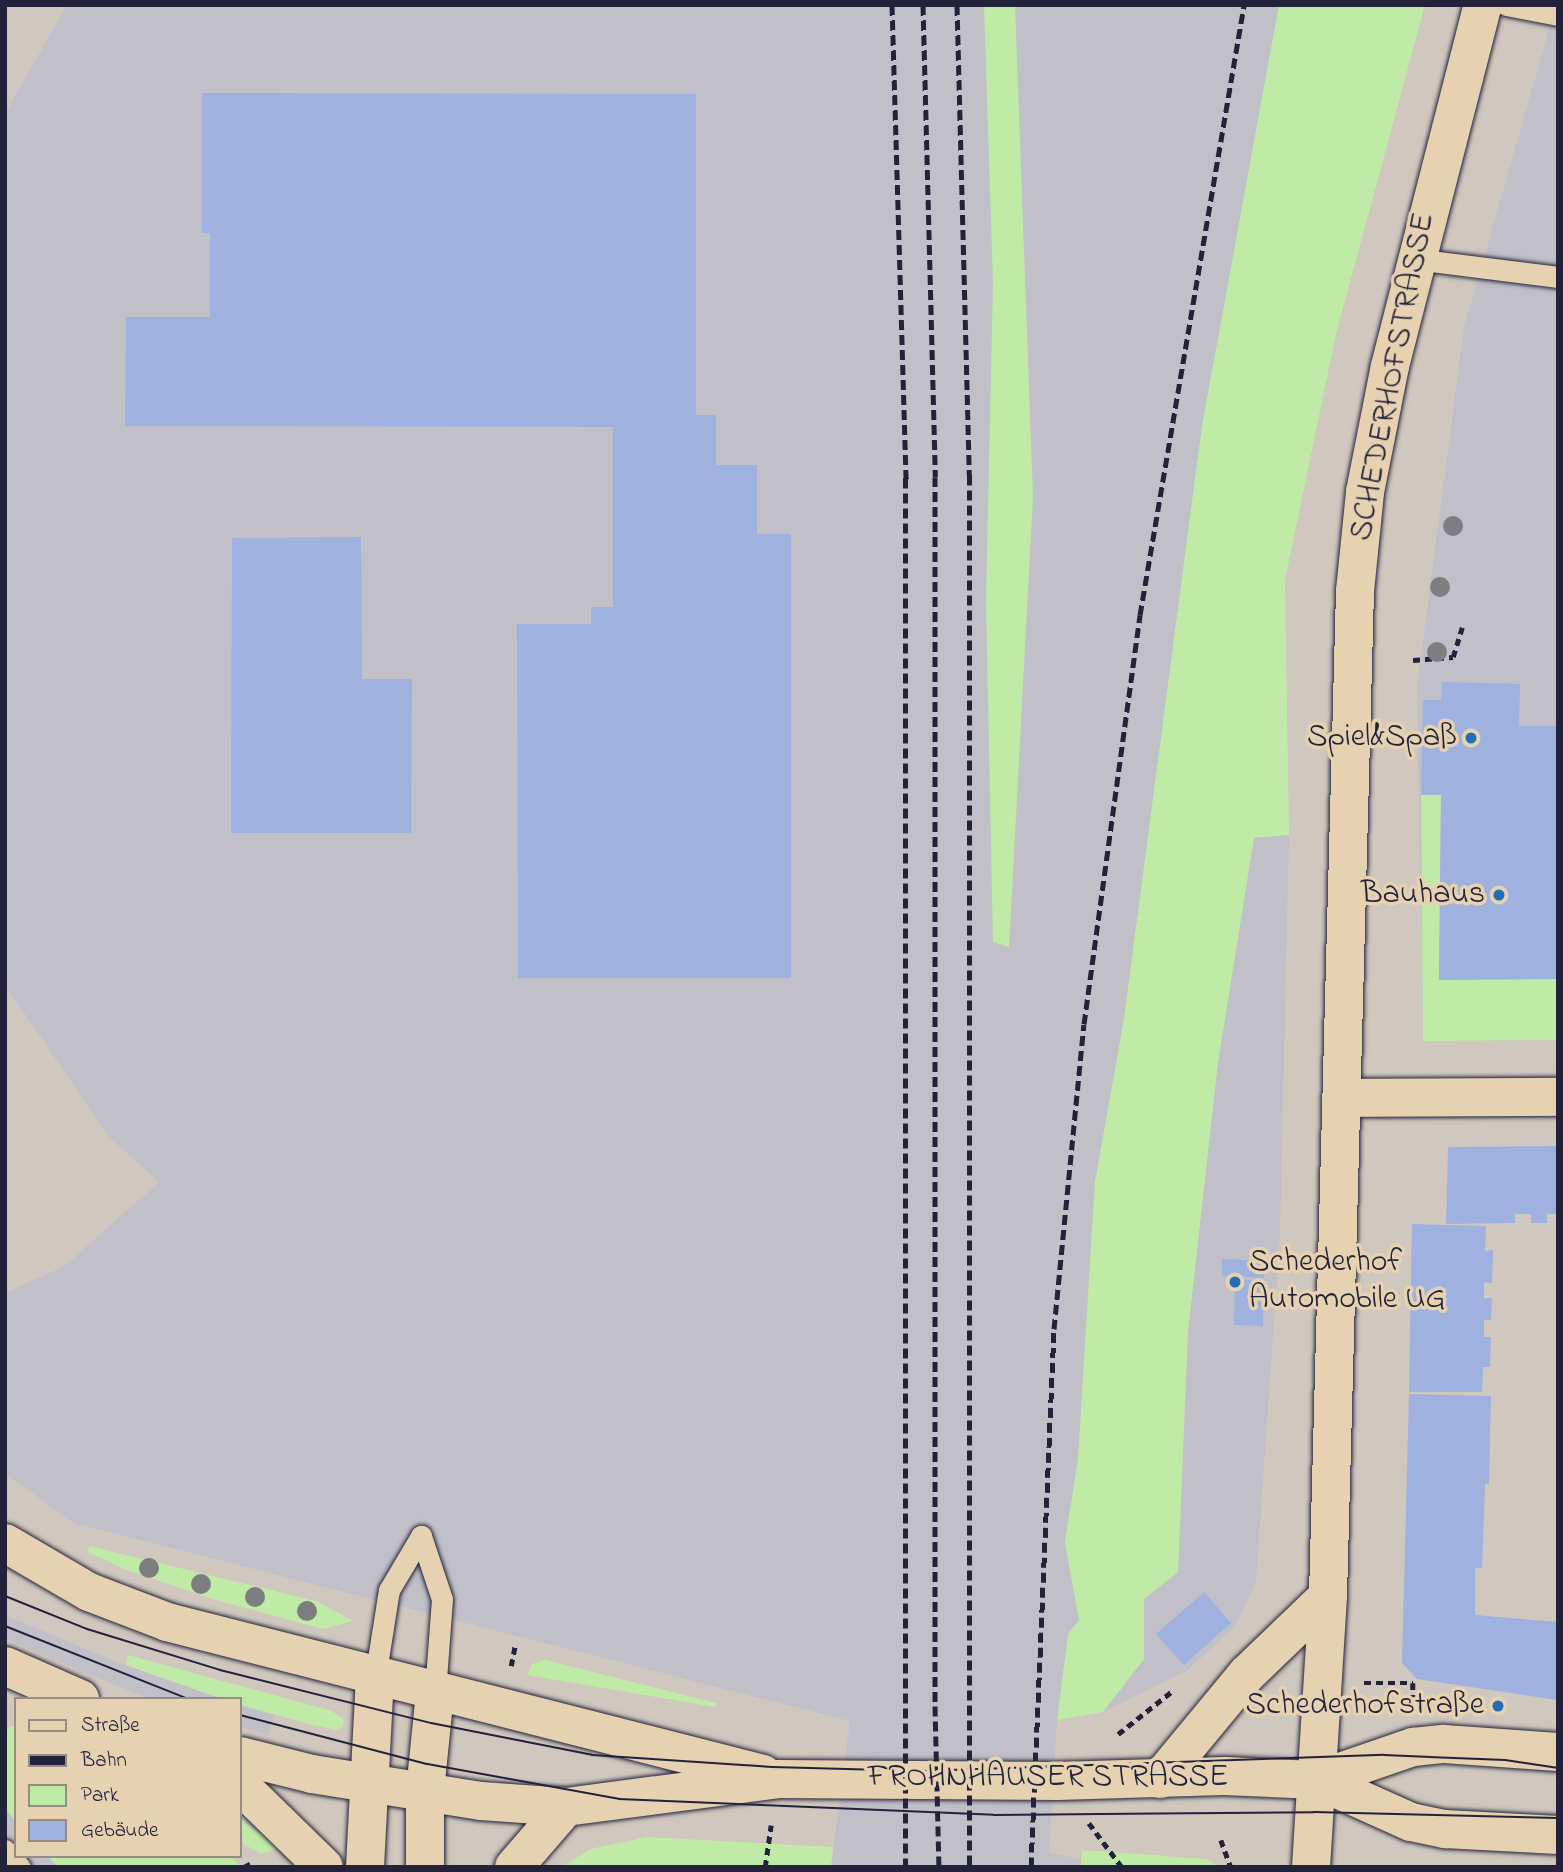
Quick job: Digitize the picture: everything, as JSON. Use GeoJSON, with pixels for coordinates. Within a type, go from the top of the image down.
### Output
{"type":"FeatureCollection","features":[{"type":"Feature","properties":{"kind":"street","name":"SCHEDERHOFSTRASSE"},"geometry":{"type":"LineString","coordinates":[[1311,1867],[1328,1596],[1343,1098],[1354,591],[1365,492],[1414,259],[1483,5]]}},
{"type":"Feature","properties":{"kind":"street"},"geometry":{"type":"LineString","coordinates":[[1343,1098],[1558,1097]]}},
{"type":"Feature","properties":{"kind":"street","name":"FROHNHAUSER STRASSE"},"geometry":{"type":"LineString","coordinates":[[5,1543],[71,1583],[148,1616],[375,1678],[778,1779]]}},
{"type":"Feature","properties":{"kind":"street"},"geometry":{"type":"LineString","coordinates":[[1160,1779],[1248,1674],[1328,1596]]}},
{"type":"Feature","properties":{"kind":"street"},"geometry":{"type":"LineString","coordinates":[[5,1667],[75,1697]]}},
{"type":"Feature","properties":{"kind":"street"},"geometry":{"type":"LineString","coordinates":[[365,1867],[367,1782],[375,1678]]}},
{"type":"Feature","properties":{"kind":"street"},"geometry":{"type":"LineString","coordinates":[[425,1867],[425,1791],[435,1693]]}},
{"type":"Feature","properties":{"kind":"street","name":"FROHNHAUSER STRASSE"},"geometry":{"type":"LineString","coordinates":[[242,1756],[367,1782],[566,1807],[778,1779],[1317,1780],[1413,1747],[1515,1747],[1558,1752]]}},
{"type":"Feature","properties":{"kind":"street","name":"FROHNHAUSER STRASSE"},"geometry":{"type":"LineString","coordinates":[[1317,1780],[1411,1822],[1445,1829],[1558,1835]]}},
{"type":"Feature","properties":{"kind":"street"},"geometry":{"type":"LineString","coordinates":[[242,1787],[324,1867]]}},
{"type":"Feature","properties":{"kind":"street"},"geometry":{"type":"LineString","coordinates":[[514,1867],[566,1807]]}},
{"type":"Feature","properties":{"kind":"lane"},"geometry":{"type":"LineString","coordinates":[[1506,5],[1558,15]]}},
{"type":"Feature","properties":{"kind":"lane"},"geometry":{"type":"LineString","coordinates":[[1414,259],[1558,277]]}},
{"type":"Feature","properties":{"kind":"lane"},"geometry":{"type":"LineString","coordinates":[[375,1678],[389,1590],[421,1536],[442,1599],[435,1693]]}},
{"type":"Feature","properties":{"kind":"lane"},"geometry":{"type":"LineString","coordinates":[[5,1850],[20,1867]]}},
{"type":"Feature","properties":{"kind":"path"},"geometry":{"type":"LineString","coordinates":[[1413,660],[1453,657],[1462,627]]}},
{"type":"Feature","properties":{"kind":"path"},"geometry":{"type":"LineString","coordinates":[[1383,1683],[1413,1683],[1413,1703]]}},
{"type":"Feature","properties":{"kind":"path"},"geometry":{"type":"LineString","coordinates":[[1089,1823],[1122,1867]]}},
{"type":"Feature","properties":{"kind":"path"},"geometry":{"type":"LineString","coordinates":[[1222,1840],[1231,1867]]}},
{"type":"Feature","properties":{"kind":"path"},"geometry":{"type":"LineString","coordinates":[[244,1867],[253,1862]]}},
{"type":"Feature","properties":{"kind":"shaded area"},"geometry":{"type":"Polygon","coordinates":[[[67,5],[1279,5],[1202,426],[1124,1019],[1095,1182],[1078,1459],[1065,1542],[1079,1620],[1057,1720],[1049,1853],[1081,1859],[1081,1867],[831,1867],[850,1721],[74,1523],[5,1474],[5,1293],[63,1267],[159,1182],[109,1137],[5,985],[5,114],[67,5]]]}},
{"type":"Feature","properties":{"kind":"shaded area"},"geometry":{"type":"Polygon","coordinates":[[[1556,5],[1558,1040],[1423,1041],[1417,687],[1464,328],[1556,5]]]}},
{"type":"Feature","properties":{"kind":"shaded area","name":"Schederhof Automobile UG"},"geometry":{"type":"Polygon","coordinates":[[[1289,835],[1280,1233],[1256,1582],[1235,1626],[1188,1670],[1103,1712],[1144,1659],[1144,1599],[1178,1572],[1188,1331],[1218,1062],[1254,837],[1289,835]]]}},
{"type":"Feature","properties":{"kind":"shaded area"},"geometry":{"type":"Polygon","coordinates":[[[5,1615],[119,1663],[215,1697],[147,1697],[5,1638],[5,1615]]]}},
{"type":"Feature","properties":{"kind":"shaded area"},"geometry":{"type":"Polygon","coordinates":[[[242,1706],[274,1715],[268,1735],[242,1728],[242,1706]]]}},
{"type":"Feature","properties":{"kind":"shaded area"},"geometry":{"type":"Polygon","coordinates":[[[5,1796],[14,1807],[14,1858],[56,1858],[63,1867],[5,1867],[5,1796]]]}},
{"type":"Feature","properties":{"kind":"green space"},"geometry":{"type":"Polygon","coordinates":[[[984,5],[1015,5],[1033,497],[1009,947],[993,942],[986,601],[993,283],[984,5]]]}},
{"type":"Feature","properties":{"kind":"green space"},"geometry":{"type":"Polygon","coordinates":[[[1279,5],[1425,5],[1336,334],[1285,580],[1289,835],[1254,838],[1218,1062],[1188,1331],[1178,1572],[1144,1599],[1144,1659],[1103,1712],[1057,1720],[1068,1634],[1079,1620],[1065,1542],[1078,1459],[1095,1182],[1124,1019],[1202,426],[1279,5]]]}},
{"type":"Feature","properties":{"kind":"green space"},"geometry":{"type":"Polygon","coordinates":[[[1421,795],[1441,795],[1439,980],[1558,979],[1558,1040],[1423,1041],[1421,795]]]}},
{"type":"Feature","properties":{"kind":"green space"},"geometry":{"type":"Polygon","coordinates":[[[89,1546],[316,1601],[353,1621],[323,1629],[216,1600],[124,1569],[88,1552],[89,1546]]]}},
{"type":"Feature","properties":{"kind":"green space"},"geometry":{"type":"Polygon","coordinates":[[[128,1655],[332,1711],[344,1720],[343,1727],[336,1730],[242,1706],[242,1697],[214,1696],[126,1665],[128,1655]]]}},
{"type":"Feature","properties":{"kind":"green space"},"geometry":{"type":"Polygon","coordinates":[[[545,1660],[716,1703],[715,1707],[527,1675],[532,1664],[545,1660]]]}},
{"type":"Feature","properties":{"kind":"green space"},"geometry":{"type":"Polygon","coordinates":[[[14,1727],[14,1819],[5,1809],[5,1731],[14,1727]]]}},
{"type":"Feature","properties":{"kind":"green space"},"geometry":{"type":"Polygon","coordinates":[[[242,1820],[278,1849],[260,1854],[243,1843],[242,1820]]]}},
{"type":"Feature","properties":{"kind":"green space"},"geometry":{"type":"Polygon","coordinates":[[[647,1837],[833,1847],[831,1867],[562,1867],[590,1849],[647,1837]]]}},
{"type":"Feature","properties":{"kind":"green space"},"geometry":{"type":"Polygon","coordinates":[[[1082,1850],[1207,1859],[1218,1867],[1081,1867],[1082,1850]]]}},
{"type":"Feature","properties":{"kind":"green space"},"geometry":{"type":"Polygon","coordinates":[[[50,1858],[232,1858],[241,1867],[58,1867],[50,1858]]]}},
{"type":"Feature","properties":{"kind":"building"},"geometry":{"type":"Polygon","coordinates":[[[202,93],[696,94],[696,415],[716,415],[716,465],[757,465],[757,534],[791,534],[791,978],[518,978],[517,624],[591,624],[591,607],[613,607],[613,427],[125,426],[126,317],[210,317],[210,233],[202,233],[202,93]]]}},
{"type":"Feature","properties":{"kind":"building"},"geometry":{"type":"Polygon","coordinates":[[[361,537],[362,679],[412,679],[411,833],[231,833],[232,538],[361,537]]]}},
{"type":"Feature","properties":{"kind":"building","name":"Bauhaus"},"geometry":{"type":"Polygon","coordinates":[[[1442,682],[1520,684],[1519,726],[1558,726],[1558,979],[1439,980],[1441,795],[1421,795],[1423,700],[1441,700],[1442,682]]]}},
{"type":"Feature","properties":{"kind":"building"},"geometry":{"type":"Polygon","coordinates":[[[1558,1146],[1558,1214],[1547,1214],[1547,1223],[1531,1223],[1531,1214],[1515,1214],[1515,1223],[1446,1224],[1448,1147],[1558,1146]]]}},
{"type":"Feature","properties":{"kind":"building"},"geometry":{"type":"Polygon","coordinates":[[[1412,1224],[1486,1226],[1485,1251],[1493,1250],[1492,1283],[1484,1282],[1484,1298],[1492,1298],[1491,1320],[1484,1320],[1484,1337],[1491,1337],[1490,1367],[1483,1367],[1482,1392],[1409,1392],[1412,1224]]]}},
{"type":"Feature","properties":{"kind":"building"},"geometry":{"type":"Polygon","coordinates":[[[1222,1259],[1264,1261],[1264,1278],[1222,1276],[1222,1259]]]}},
{"type":"Feature","properties":{"kind":"building"},"geometry":{"type":"Polygon","coordinates":[[[1235,1279],[1264,1281],[1263,1326],[1234,1325],[1235,1279]]]}},
{"type":"Feature","properties":{"kind":"building"},"geometry":{"type":"Polygon","coordinates":[[[1409,1394],[1491,1396],[1489,1484],[1485,1484],[1482,1568],[1475,1568],[1475,1615],[1558,1622],[1558,1700],[1417,1679],[1402,1663],[1409,1394]]]}},
{"type":"Feature","properties":{"kind":"building"},"geometry":{"type":"Polygon","coordinates":[[[1204,1592],[1231,1623],[1184,1665],[1156,1634],[1204,1592]]]}},
{"type":"Feature","properties":{"kind":"tram line"},"geometry":{"type":"LineString","coordinates":[[5,1596],[87,1629],[220,1670],[431,1723],[592,1755],[772,1767],[921,1771],[1384,1755],[1505,1760],[1558,1768]]}},
{"type":"Feature","properties":{"kind":"tram line"},"geometry":{"type":"LineString","coordinates":[[5,1626],[183,1697]]}},
{"type":"Feature","properties":{"kind":"tram line"},"geometry":{"type":"LineString","coordinates":[[242,1716],[427,1764],[619,1799],[994,1815],[1314,1812],[1558,1818]]}},
{"type":"Feature","properties":{"kind":"railway"},"geometry":{"type":"LineString","coordinates":[[892,5],[906,478],[905,1867]]}},
{"type":"Feature","properties":{"kind":"railway"},"geometry":{"type":"LineString","coordinates":[[923,5],[935,477],[935,1706],[939,1867]]}},
{"type":"Feature","properties":{"kind":"railway"},"geometry":{"type":"LineString","coordinates":[[957,5],[969,475],[970,1867]]}},
{"type":"Feature","properties":{"kind":"railway"},"geometry":{"type":"LineString","coordinates":[[1031,1867],[1054,1329],[1084,1024],[1140,615],[1244,5]]}},
{"type":"Feature","properties":{"kind":"place","name":"Spiel&Spaß"},"geometry":{"type":"Point","coordinates":[1471,738]}},
{"type":"Feature","properties":{"kind":"place","name":"Bauhaus"},"geometry":{"type":"Point","coordinates":[1499,895]}},
{"type":"Feature","properties":{"kind":"place","name":"Schederhof Automobile UG"},"geometry":{"type":"Point","coordinates":[1235,1282]}},
{"type":"Feature","properties":{"kind":"place","name":"Schederhofstraße"},"geometry":{"type":"Point","coordinates":[1498,1706]}}]}
